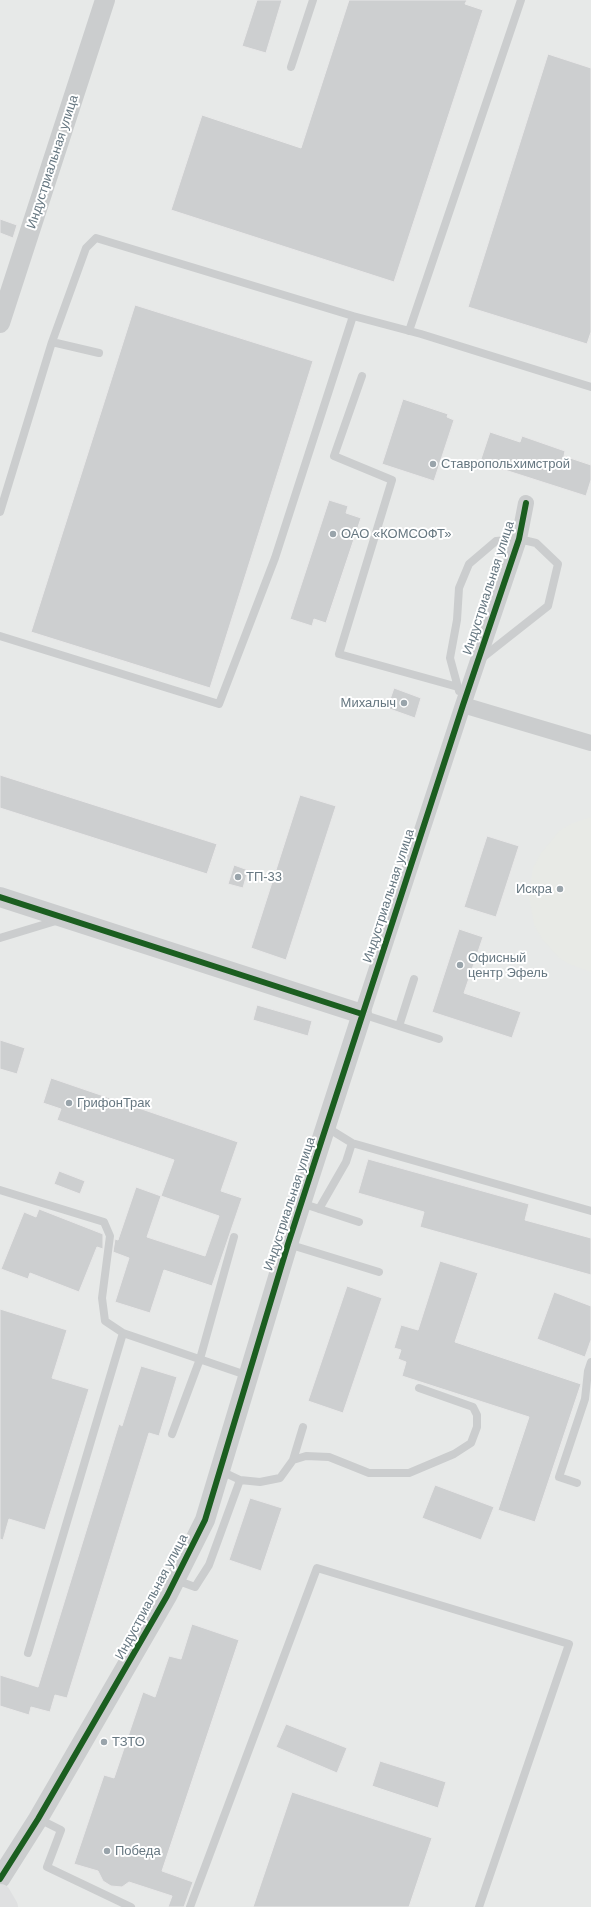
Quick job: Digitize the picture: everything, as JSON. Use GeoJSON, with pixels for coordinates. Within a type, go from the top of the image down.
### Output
{"type":"FeatureCollection","features":[{"type":"Feature","properties":{"kind":"main road"},"geometry":{"type":"LineString","coordinates":[[0,1895],[7,1907]]}},
{"type":"Feature","properties":{"kind":"street","name":"Индустриальная улица"},"geometry":{"type":"LineString","coordinates":[[0,323],[106,0]]}},
{"type":"Feature","properties":{"kind":"street","name":"Индустриальная улица"},"geometry":{"type":"LineString","coordinates":[[0,1879],[38,1819],[176,1580],[205,1520],[221,1471],[288,1244],[310,1206],[326,1127],[463,705],[519,539],[526,503]]}},
{"type":"Feature","properties":{"kind":"street"},"geometry":{"type":"LineString","coordinates":[[463,705],[591,743]]}},
{"type":"Feature","properties":{"kind":"street"},"geometry":{"type":"LineString","coordinates":[[0,897],[362,1014]]}},
{"type":"Feature","properties":{"kind":"lane"},"geometry":{"type":"LineString","coordinates":[[291,68],[313,0]]}},
{"type":"Feature","properties":{"kind":"lane"},"geometry":{"type":"LineString","coordinates":[[410,331],[521,0]]}},
{"type":"Feature","properties":{"kind":"lane"},"geometry":{"type":"LineString","coordinates":[[0,512],[52,342],[86,248],[96,238],[353,316],[410,331],[591,387]]}},
{"type":"Feature","properties":{"kind":"lane"},"geometry":{"type":"LineString","coordinates":[[0,636],[219,704],[275,558],[353,316]]}},
{"type":"Feature","properties":{"kind":"lane"},"geometry":{"type":"LineString","coordinates":[[52,342],[99,353]]}},
{"type":"Feature","properties":{"kind":"lane"},"geometry":{"type":"LineString","coordinates":[[362,376],[334,456],[392,480],[339,654],[458,687]]}},
{"type":"Feature","properties":{"kind":"lane"},"geometry":{"type":"LineString","coordinates":[[463,705],[450,658],[457,620],[459,588],[466,570],[469,564],[496,541],[519,539],[536,543],[558,564],[548,606],[478,661]]}},
{"type":"Feature","properties":{"kind":"lane"},"geometry":{"type":"LineString","coordinates":[[0,938],[66,918]]}},
{"type":"Feature","properties":{"kind":"lane"},"geometry":{"type":"LineString","coordinates":[[399,1026],[414,979]]}},
{"type":"Feature","properties":{"kind":"lane"},"geometry":{"type":"LineString","coordinates":[[362,1014],[439,1039]]}},
{"type":"Feature","properties":{"kind":"lane"},"geometry":{"type":"LineString","coordinates":[[326,1127],[352,1143],[591,1211]]}},
{"type":"Feature","properties":{"kind":"lane"},"geometry":{"type":"LineString","coordinates":[[352,1143],[346,1162],[310,1206],[359,1222]]}},
{"type":"Feature","properties":{"kind":"lane"},"geometry":{"type":"LineString","coordinates":[[0,1190],[104,1222],[110,1236],[102,1298],[105,1321],[123,1333],[249,1376]]}},
{"type":"Feature","properties":{"kind":"lane"},"geometry":{"type":"LineString","coordinates":[[172,1434],[200,1359],[234,1237]]}},
{"type":"Feature","properties":{"kind":"lane"},"geometry":{"type":"LineString","coordinates":[[288,1244],[380,1272]]}},
{"type":"Feature","properties":{"kind":"lane"},"geometry":{"type":"LineString","coordinates":[[28,1653],[123,1333]]}},
{"type":"Feature","properties":{"kind":"lane"},"geometry":{"type":"LineString","coordinates":[[577,1483],[559,1477],[585,1399],[588,1371],[591,1362]]}},
{"type":"Feature","properties":{"kind":"lane"},"geometry":{"type":"LineString","coordinates":[[293,1460],[306,1456],[329,1457],[369,1473],[409,1473],[454,1454],[471,1443],[477,1427],[477,1414],[473,1408],[418,1388]]}},
{"type":"Feature","properties":{"kind":"lane"},"geometry":{"type":"LineString","coordinates":[[221,1471],[240,1480],[260,1482],[280,1478],[293,1460],[303,1426]]}},
{"type":"Feature","properties":{"kind":"lane"},"geometry":{"type":"LineString","coordinates":[[176,1580],[195,1587],[209,1565],[240,1480]]}},
{"type":"Feature","properties":{"kind":"lane"},"geometry":{"type":"LineString","coordinates":[[190,1907],[317,1568],[569,1644],[479,1907]]}},
{"type":"Feature","properties":{"kind":"lane"},"geometry":{"type":"LineString","coordinates":[[38,1819],[61,1830],[47,1867],[131,1907]]}},
{"type":"Feature","properties":{"kind":"shaded area"},"geometry":{"type":"Polygon","coordinates":[[[0,0],[591,0],[591,1907],[3,1907],[0,1898],[0,0]]]}},
{"type":"Feature","properties":{"kind":"shaded area","name":"Искра"},"geometry":{"type":"Polygon","coordinates":[[[591,817],[591,972],[569,964],[559,958],[542,939],[534,925],[529,896],[533,868],[541,853],[559,831],[571,824],[591,817]]]}},
{"type":"Feature","properties":{"kind":"building"},"geometry":{"type":"Polygon","coordinates":[[[257,0],[282,0],[266,53],[242,46],[257,0]]]}},
{"type":"Feature","properties":{"kind":"building"},"geometry":{"type":"Polygon","coordinates":[[[349,0],[467,0],[465,4],[483,10],[394,282],[171,210],[202,115],[301,148],[349,0]]]}},
{"type":"Feature","properties":{"kind":"building"},"geometry":{"type":"Polygon","coordinates":[[[548,54],[591,68],[591,332],[587,344],[468,307],[548,54]]]}},
{"type":"Feature","properties":{"kind":"building"},"geometry":{"type":"Polygon","coordinates":[[[0,219],[17,225],[13,238],[0,233],[0,219]]]}},
{"type":"Feature","properties":{"kind":"building"},"geometry":{"type":"Polygon","coordinates":[[[135,305],[313,361],[210,688],[31,632],[135,305]]]}},
{"type":"Feature","properties":{"kind":"building"},"geometry":{"type":"Polygon","coordinates":[[[403,399],[448,414],[447,417],[454,420],[434,481],[382,464],[403,399]]]}},
{"type":"Feature","properties":{"kind":"building"},"geometry":{"type":"Polygon","coordinates":[[[490,432],[520,442],[522,436],[565,451],[564,456],[591,465],[591,480],[586,496],[480,462],[490,432]]]}},
{"type":"Feature","properties":{"kind":"building"},"geometry":{"type":"Polygon","coordinates":[[[329,500],[348,506],[346,513],[361,518],[326,623],[314,619],[312,626],[290,619],[329,500]]]}},
{"type":"Feature","properties":{"kind":"building","name":"Михалыч"},"geometry":{"type":"Polygon","coordinates":[[[394,688],[421,698],[415,718],[387,708],[394,688]]]}},
{"type":"Feature","properties":{"kind":"building"},"geometry":{"type":"Polygon","coordinates":[[[0,775],[217,844],[207,874],[0,808],[0,775]]]}},
{"type":"Feature","properties":{"kind":"building"},"geometry":{"type":"Polygon","coordinates":[[[300,795],[336,806],[286,960],[251,948],[300,795]]]}},
{"type":"Feature","properties":{"kind":"building"},"geometry":{"type":"Polygon","coordinates":[[[487,836],[519,846],[496,917],[464,907],[487,836]]]}},
{"type":"Feature","properties":{"kind":"building","name":"ТП-33"},"geometry":{"type":"Polygon","coordinates":[[[234,865],[248,870],[243,888],[228,884],[234,865]]]}},
{"type":"Feature","properties":{"kind":"building","name":"Офисный центр Эфель"},"geometry":{"type":"Polygon","coordinates":[[[459,929],[483,937],[464,993],[521,1012],[512,1038],[432,1012],[459,929]]]}},
{"type":"Feature","properties":{"kind":"building"},"geometry":{"type":"Polygon","coordinates":[[[257,1005],[312,1021],[308,1036],[253,1020],[257,1005]]]}},
{"type":"Feature","properties":{"kind":"building"},"geometry":{"type":"Polygon","coordinates":[[[0,1040],[25,1048],[17,1074],[0,1069],[0,1040]]]}},
{"type":"Feature","properties":{"kind":"building"},"geometry":{"type":"Polygon","coordinates":[[[51,1078],[238,1142],[221,1191],[242,1198],[212,1286],[164,1270],[150,1313],[115,1302],[129,1258],[113,1252],[115,1239],[118,1240],[136,1187],[161,1196],[174,1160],[57,1120],[61,1109],[43,1103],[51,1078]],[[161,1196],[147,1237],[205,1256],[219,1216],[161,1196]]]}},
{"type":"Feature","properties":{"kind":"building"},"geometry":{"type":"Polygon","coordinates":[[[368,1159],[529,1204],[525,1220],[591,1238],[591,1275],[420,1227],[424,1212],[358,1193],[368,1159]]]}},
{"type":"Feature","properties":{"kind":"building"},"geometry":{"type":"Polygon","coordinates":[[[59,1171],[85,1181],[80,1194],[54,1184],[59,1171]]]}},
{"type":"Feature","properties":{"kind":"building"},"geometry":{"type":"Polygon","coordinates":[[[39,1209],[103,1234],[103,1249],[97,1247],[79,1292],[30,1273],[28,1279],[1,1269],[24,1212],[36,1217],[39,1209]]]}},
{"type":"Feature","properties":{"kind":"building"},"geometry":{"type":"Polygon","coordinates":[[[440,1261],[478,1273],[455,1342],[581,1384],[535,1522],[498,1510],[529,1417],[402,1376],[406,1362],[398,1359],[401,1350],[394,1348],[401,1325],[418,1330],[440,1261]]]}},
{"type":"Feature","properties":{"kind":"building"},"geometry":{"type":"Polygon","coordinates":[[[347,1286],[382,1298],[343,1413],[308,1401],[347,1286]]]}},
{"type":"Feature","properties":{"kind":"building"},"geometry":{"type":"Polygon","coordinates":[[[554,1292],[591,1306],[591,1340],[585,1357],[537,1339],[554,1292]]]}},
{"type":"Feature","properties":{"kind":"building"},"geometry":{"type":"Polygon","coordinates":[[[0,1309],[67,1330],[52,1378],[89,1389],[45,1530],[9,1519],[3,1540],[0,1539],[0,1309]]]}},
{"type":"Feature","properties":{"kind":"building"},"geometry":{"type":"Polygon","coordinates":[[[141,1366],[177,1377],[159,1436],[149,1433],[67,1698],[55,1695],[50,1712],[31,1707],[29,1715],[0,1706],[0,1675],[38,1687],[119,1424],[122,1426],[141,1366]]]}},
{"type":"Feature","properties":{"kind":"building"},"geometry":{"type":"Polygon","coordinates":[[[435,1485],[494,1507],[481,1540],[422,1518],[435,1485]]]}},
{"type":"Feature","properties":{"kind":"building"},"geometry":{"type":"Polygon","coordinates":[[[250,1498],[282,1508],[261,1571],[229,1560],[250,1498]]]}},
{"type":"Feature","properties":{"kind":"building"},"geometry":{"type":"Polygon","coordinates":[[[192,1624],[239,1640],[162,1871],[193,1882],[184,1907],[168,1907],[172,1896],[129,1882],[122,1887],[111,1886],[103,1881],[98,1871],[74,1864],[104,1775],[114,1778],[143,1692],[155,1697],[169,1656],[181,1659],[192,1624]]]}},
{"type":"Feature","properties":{"kind":"building"},"geometry":{"type":"Polygon","coordinates":[[[286,1724],[347,1748],[337,1773],[276,1747],[286,1724]]]}},
{"type":"Feature","properties":{"kind":"building"},"geometry":{"type":"Polygon","coordinates":[[[380,1761],[446,1782],[438,1808],[372,1786],[380,1761]]]}},
{"type":"Feature","properties":{"kind":"building"},"geometry":{"type":"Polygon","coordinates":[[[292,1792],[432,1838],[409,1907],[253,1907],[292,1792]]]}},
{"type":"Feature","properties":{"kind":"cycle path"},"geometry":{"type":"LineString","coordinates":[[0,1879],[38,1819],[167,1596],[205,1520],[288,1244],[463,705],[519,539],[526,503]]}},
{"type":"Feature","properties":{"kind":"cycle path"},"geometry":{"type":"LineString","coordinates":[[0,897],[362,1014]]}},
{"type":"Feature","properties":{"kind":"place","name":"Ставропольхимстрой"},"geometry":{"type":"Point","coordinates":[433,464]}},
{"type":"Feature","properties":{"kind":"place","name":"ОАО «КОМСОФТ»"},"geometry":{"type":"Point","coordinates":[333,534]}},
{"type":"Feature","properties":{"kind":"place","name":"Михалыч"},"geometry":{"type":"Point","coordinates":[404,703]}},
{"type":"Feature","properties":{"kind":"place","name":"ТП-33"},"geometry":{"type":"Point","coordinates":[238,877]}},
{"type":"Feature","properties":{"kind":"place","name":"Искра"},"geometry":{"type":"Point","coordinates":[560,889]}},
{"type":"Feature","properties":{"kind":"place","name":"Офисный центр Эфель"},"geometry":{"type":"Point","coordinates":[460,965]}},
{"type":"Feature","properties":{"kind":"place","name":"ГрифонТрак"},"geometry":{"type":"Point","coordinates":[69,1103]}},
{"type":"Feature","properties":{"kind":"place","name":"ТЗТО"},"geometry":{"type":"Point","coordinates":[104,1742]}},
{"type":"Feature","properties":{"kind":"place","name":"Победа"},"geometry":{"type":"Point","coordinates":[107,1851]}}]}
